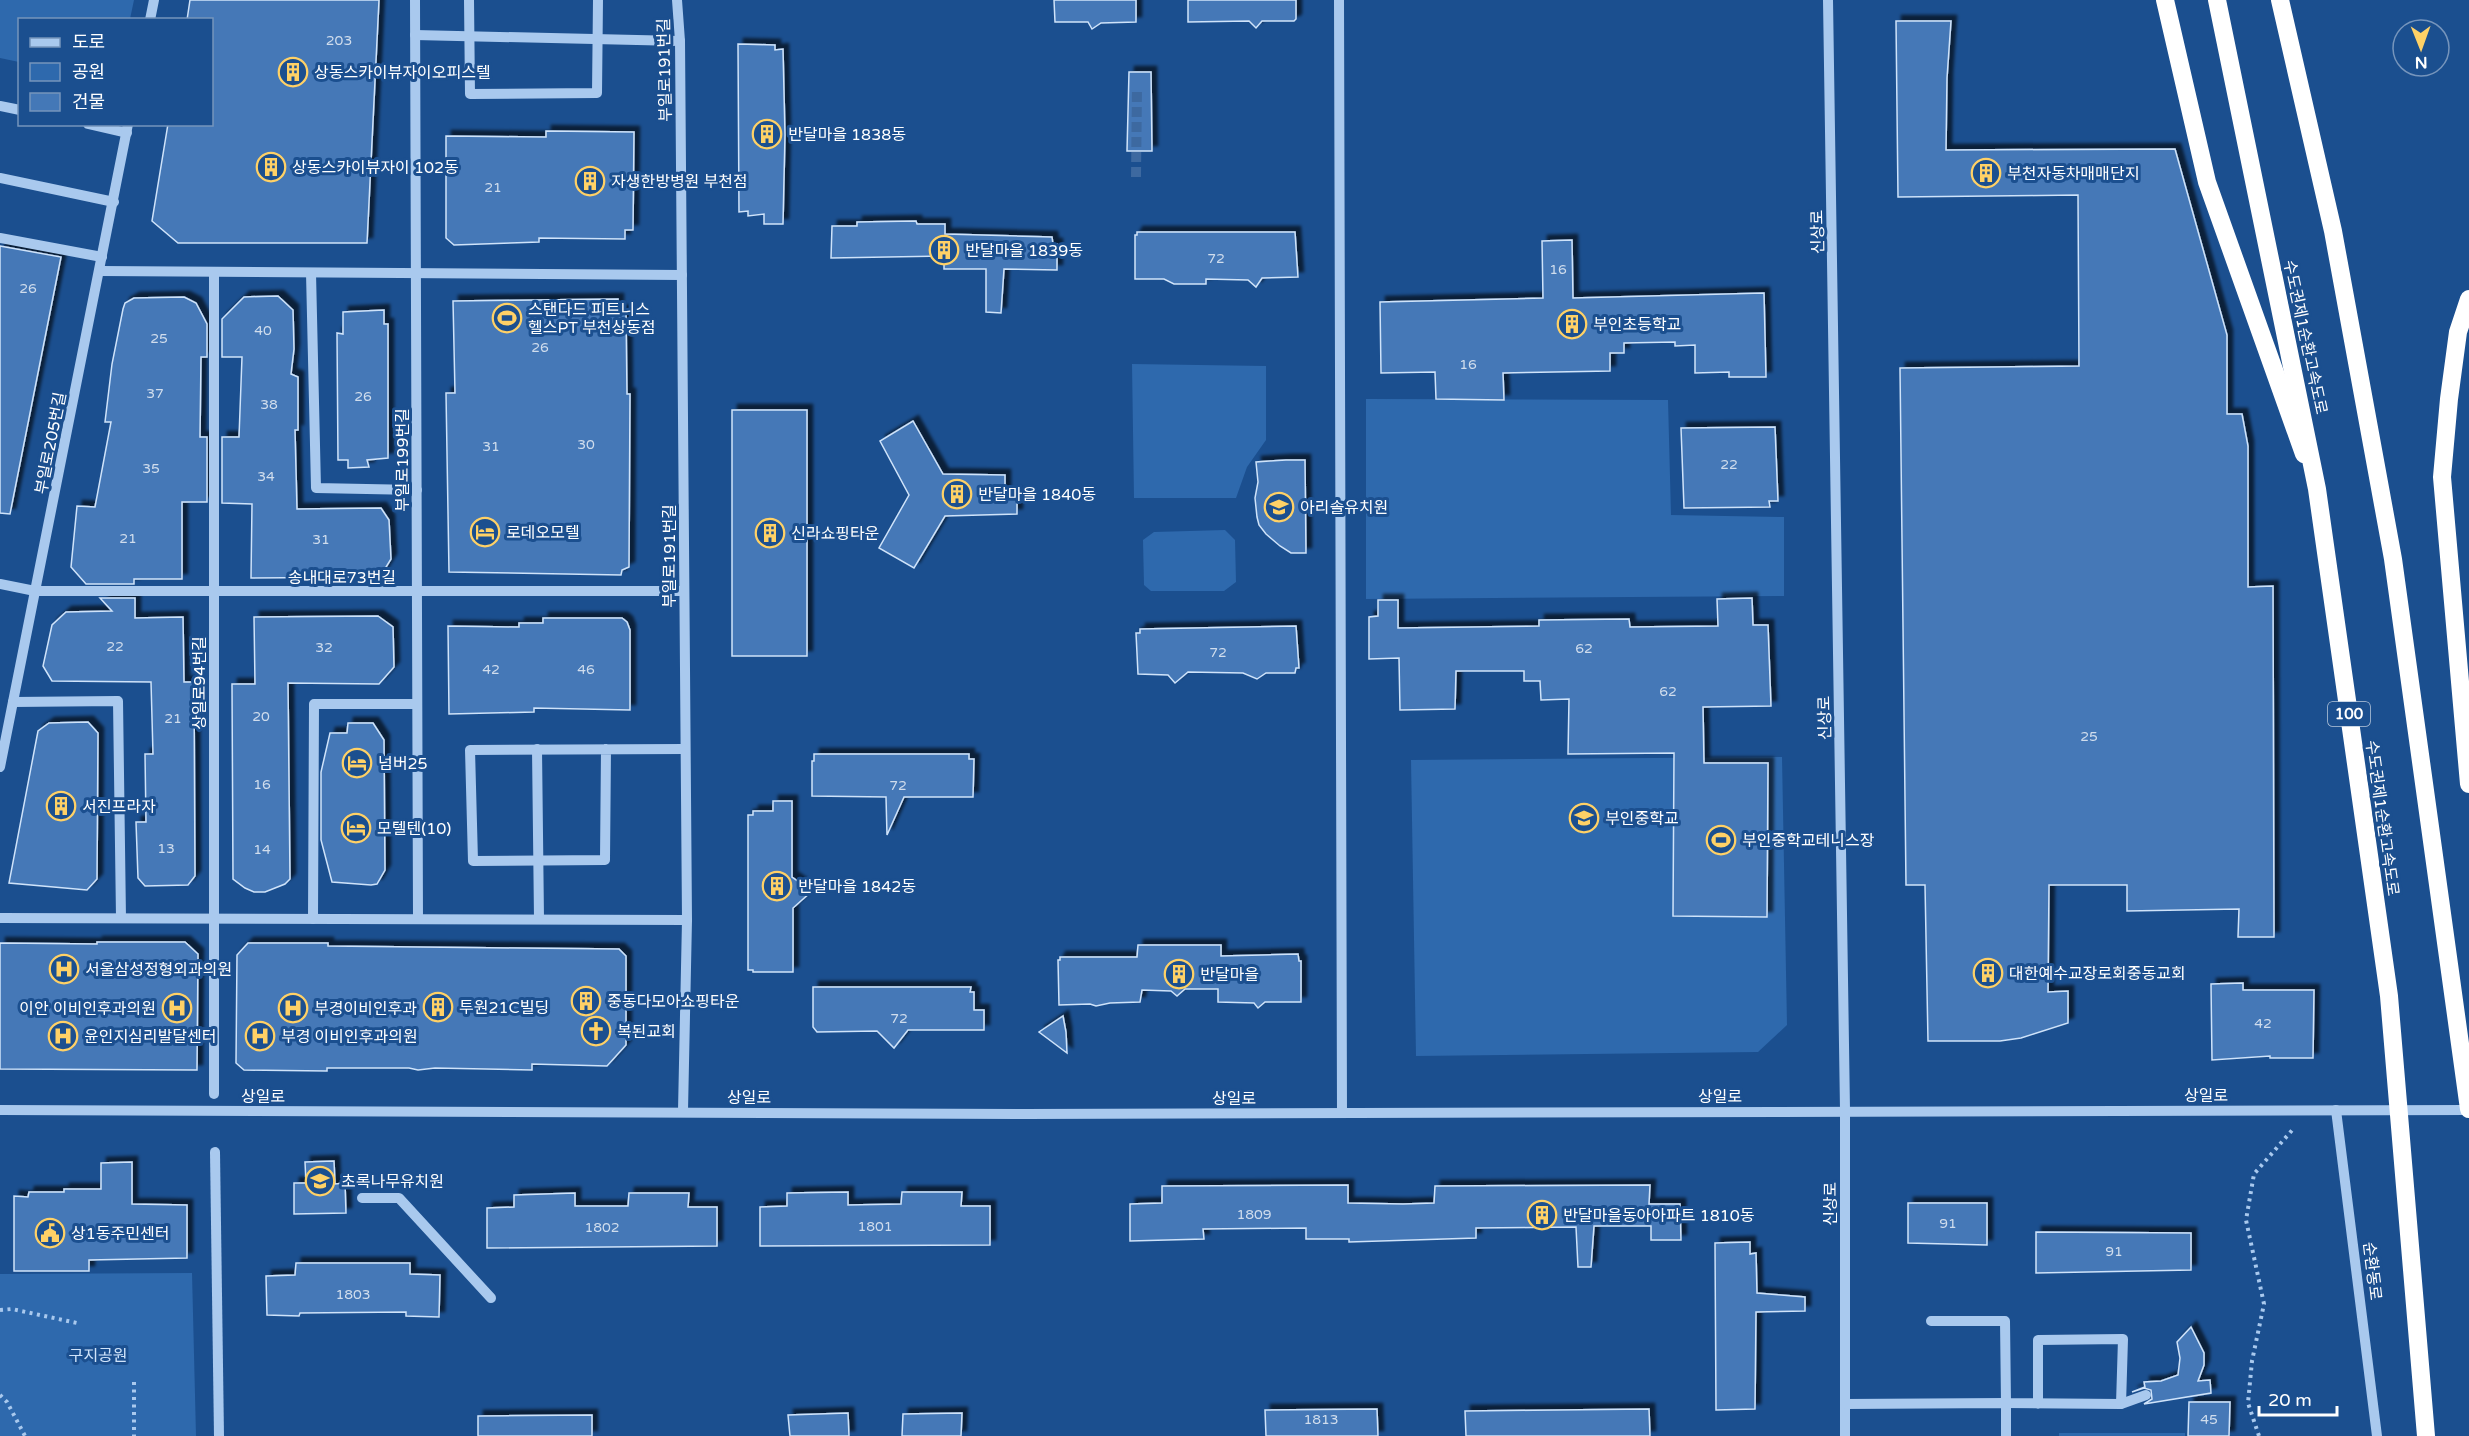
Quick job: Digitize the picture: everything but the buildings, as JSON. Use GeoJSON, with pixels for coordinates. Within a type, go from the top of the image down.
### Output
{"type":"FeatureCollection","features":[{"type":"Feature","properties":{"kind":"highway"},"geometry":{"type":"LineString","coordinates":[[2165,0],[2207,182],[2317,489]]}},
{"type":"Feature","properties":{"kind":"highway","name":"수도권제1순환고속도로"},"geometry":{"type":"LineString","coordinates":[[2217,0],[2317,489],[2389,996],[2426,1436]]}},
{"type":"Feature","properties":{"kind":"highway"},"geometry":{"type":"LineString","coordinates":[[2280,0],[2333,231],[2393,559],[2469,1109]]}},
{"type":"Feature","properties":{"kind":"highway"},"geometry":{"type":"LineString","coordinates":[[2469,299],[2458,332],[2448,399],[2442,477],[2469,784]]}},
{"type":"Feature","properties":{"kind":"street"},"geometry":{"type":"LineString","coordinates":[[150,18],[154,0]]}},
{"type":"Feature","properties":{"kind":"street","name":"부일로199번길"},"geometry":{"type":"LineString","coordinates":[[415,0],[418,919]]}},
{"type":"Feature","properties":{"kind":"street"},"geometry":{"type":"LineString","coordinates":[[469,0],[470,94],[597,93],[598,0]]}},
{"type":"Feature","properties":{"kind":"street","name":"부일로191번길"},"geometry":{"type":"LineString","coordinates":[[677,0],[680,41],[687,920],[683,1112]]}},
{"type":"Feature","properties":{"kind":"street"},"geometry":{"type":"LineString","coordinates":[[1339,0],[1342,1113]]}},
{"type":"Feature","properties":{"kind":"street","name":"신상로"},"geometry":{"type":"LineString","coordinates":[[1828,0],[1845,1110],[1845,1436]]}},
{"type":"Feature","properties":{"kind":"street"},"geometry":{"type":"LineString","coordinates":[[415,35],[680,41]]}},
{"type":"Feature","properties":{"kind":"street"},"geometry":{"type":"LineString","coordinates":[[0,106],[18,110]]}},
{"type":"Feature","properties":{"kind":"street"},"geometry":{"type":"LineString","coordinates":[[104,126],[127,129]]}},
{"type":"Feature","properties":{"kind":"street","name":"부일로205번길"},"geometry":{"type":"LineString","coordinates":[[0,767],[127,129]]}},
{"type":"Feature","properties":{"kind":"street"},"geometry":{"type":"LineString","coordinates":[[0,178],[114,202]]}},
{"type":"Feature","properties":{"kind":"street"},"geometry":{"type":"LineString","coordinates":[[0,238],[102,257]]}},
{"type":"Feature","properties":{"kind":"street"},"geometry":{"type":"LineString","coordinates":[[100,271],[682,275]]}},
{"type":"Feature","properties":{"kind":"street","name":"상일로94번길"},"geometry":{"type":"LineString","coordinates":[[214,272],[214,1094]]}},
{"type":"Feature","properties":{"kind":"street"},"geometry":{"type":"LineString","coordinates":[[311,273],[316,488],[417,490]]}},
{"type":"Feature","properties":{"kind":"street","name":"송내대로73번길"},"geometry":{"type":"LineString","coordinates":[[0,585],[35,591],[684,591]]}},
{"type":"Feature","properties":{"kind":"street"},"geometry":{"type":"LineString","coordinates":[[13,702],[118,701],[121,918]]}},
{"type":"Feature","properties":{"kind":"street"},"geometry":{"type":"LineString","coordinates":[[313,919],[314,704],[417,704]]}},
{"type":"Feature","properties":{"kind":"street"},"geometry":{"type":"LineString","coordinates":[[606,749],[605,860],[473,861],[470,750],[606,749],[685,749]]}},
{"type":"Feature","properties":{"kind":"street"},"geometry":{"type":"LineString","coordinates":[[537,750],[539,919]]}},
{"type":"Feature","properties":{"kind":"street"},"geometry":{"type":"LineString","coordinates":[[0,918],[687,920]]}},
{"type":"Feature","properties":{"kind":"street","name":"상일로"},"geometry":{"type":"LineString","coordinates":[[0,1110],[1342,1113],[2469,1109]]}},
{"type":"Feature","properties":{"kind":"street","name":"순환동로"},"geometry":{"type":"LineString","coordinates":[[2336,1110],[2378,1436]]}},
{"type":"Feature","properties":{"kind":"street"},"geometry":{"type":"LineString","coordinates":[[215,1152],[219,1436]]}},
{"type":"Feature","properties":{"kind":"street"},"geometry":{"type":"LineString","coordinates":[[362,1198],[399,1198],[491,1298]]}},
{"type":"Feature","properties":{"kind":"street"},"geometry":{"type":"LineString","coordinates":[[1931,1321],[2005,1321],[2006,1436]]}},
{"type":"Feature","properties":{"kind":"street"},"geometry":{"type":"LineString","coordinates":[[2038,1404],[2038,1340],[2123,1339],[2121,1404]]}},
{"type":"Feature","properties":{"kind":"street"},"geometry":{"type":"LineString","coordinates":[[1845,1404],[2121,1404],[2146,1395]]}},
{"type":"Feature","properties":{"kind":"path"},"geometry":{"type":"LineString","coordinates":[[2259,1436],[2248,1403],[2252,1361],[2264,1304],[2246,1220],[2254,1174],[2311,1110]]}},
{"type":"Feature","properties":{"kind":"path"},"geometry":{"type":"LineString","coordinates":[[0,1310],[12,1308],[77,1323]]}},
{"type":"Feature","properties":{"kind":"path"},"geometry":{"type":"LineString","coordinates":[[134,1382],[134,1436]]}},
{"type":"Feature","properties":{"kind":"path"},"geometry":{"type":"LineString","coordinates":[[0,1395],[7,1402],[25,1436]]}},
{"type":"Feature","properties":{"kind":"green space"},"geometry":{"type":"Polygon","coordinates":[[[0,0],[134,0],[130,18],[18,18],[18,62],[0,58],[0,0]]]}},
{"type":"Feature","properties":{"kind":"green space"},"geometry":{"type":"Polygon","coordinates":[[[1132,364],[1266,366],[1266,440],[1247,467],[1236,498],[1134,498],[1132,364]]]}},
{"type":"Feature","properties":{"kind":"green space"},"geometry":{"type":"Polygon","coordinates":[[[1366,399],[1668,400],[1671,515],[1784,517],[1784,596],[1366,599],[1366,399]]]}},
{"type":"Feature","properties":{"kind":"green space"},"geometry":{"type":"Polygon","coordinates":[[[1225,530],[1235,540],[1236,582],[1224,591],[1151,591],[1144,585],[1143,540],[1154,532],[1225,530]]]}},
{"type":"Feature","properties":{"kind":"green space"},"geometry":{"type":"Polygon","coordinates":[[[1782,757],[1787,1025],[1758,1052],[1416,1056],[1411,760],[1782,757]]]}},
{"type":"Feature","properties":{"kind":"green space","name":"구지공원"},"geometry":{"type":"Polygon","coordinates":[[[192,1273],[196,1436],[0,1436],[0,1274],[192,1273]]]}},
{"type":"Feature","properties":{"kind":"green space"},"geometry":{"type":"Polygon","coordinates":[[[2059,1433],[2185,1433],[2185,1436],[2059,1436],[2059,1433]]]}},
{"type":"Feature","properties":{"kind":"tunnel"},"geometry":{"type":"LineString","coordinates":[[1136,177],[1137,87]]}},
{"type":"Feature","properties":{"kind":"place","name":"상동스카이뷰자이오피스텔"},"geometry":{"type":"Point","coordinates":[293,72]}},
{"type":"Feature","properties":{"kind":"place","name":"반달마을 1838동"},"geometry":{"type":"Point","coordinates":[767,134]}},
{"type":"Feature","properties":{"kind":"place","name":"상동스카이뷰자이 102동"},"geometry":{"type":"Point","coordinates":[271,167]}},
{"type":"Feature","properties":{"kind":"place","name":"부천자동차매매단지"},"geometry":{"type":"Point","coordinates":[1986,173]}},
{"type":"Feature","properties":{"kind":"place","name":"자생한방병원 부천점"},"geometry":{"type":"Point","coordinates":[590,181]}},
{"type":"Feature","properties":{"kind":"place","name":"반달마을 1839동"},"geometry":{"type":"Point","coordinates":[944,250]}},
{"type":"Feature","properties":{"kind":"place","name":"스탠다드 피트니스 헬스PT 부천상동점"},"geometry":{"type":"Point","coordinates":[507,318]}},
{"type":"Feature","properties":{"kind":"place","name":"부인초등학교"},"geometry":{"type":"Point","coordinates":[1572,324]}},
{"type":"Feature","properties":{"kind":"place","name":"반달마을 1840동"},"geometry":{"type":"Point","coordinates":[957,494]}},
{"type":"Feature","properties":{"kind":"place","name":"아리솔유치원"},"geometry":{"type":"Point","coordinates":[1279,507]}},
{"type":"Feature","properties":{"kind":"place","name":"로데오모텔"},"geometry":{"type":"Point","coordinates":[485,532]}},
{"type":"Feature","properties":{"kind":"place","name":"신라쇼핑타운"},"geometry":{"type":"Point","coordinates":[770,533]}},
{"type":"Feature","properties":{"kind":"place","name":"넘버25"},"geometry":{"type":"Point","coordinates":[357,763]}},
{"type":"Feature","properties":{"kind":"place","name":"서진프라자"},"geometry":{"type":"Point","coordinates":[61,806]}},
{"type":"Feature","properties":{"kind":"place","name":"부인중학교"},"geometry":{"type":"Point","coordinates":[1584,818]}},
{"type":"Feature","properties":{"kind":"place","name":"모텔텐(10)"},"geometry":{"type":"Point","coordinates":[356,828]}},
{"type":"Feature","properties":{"kind":"place","name":"부인중학교테니스장"},"geometry":{"type":"Point","coordinates":[1721,840]}},
{"type":"Feature","properties":{"kind":"place","name":"반달마을 1842동"},"geometry":{"type":"Point","coordinates":[777,886]}},
{"type":"Feature","properties":{"kind":"place","name":"서울삼성정형외과의원"},"geometry":{"type":"Point","coordinates":[64,969]}},
{"type":"Feature","properties":{"kind":"place","name":"대한예수교장로회중동교회"},"geometry":{"type":"Point","coordinates":[1988,973]}},
{"type":"Feature","properties":{"kind":"place","name":"반달마을"},"geometry":{"type":"Point","coordinates":[1179,974]}},
{"type":"Feature","properties":{"kind":"place","name":"중동다모아쇼핑타운"},"geometry":{"type":"Point","coordinates":[586,1001]}},
{"type":"Feature","properties":{"kind":"place","name":"투원21C빌딩"},"geometry":{"type":"Point","coordinates":[438,1007]}},
{"type":"Feature","properties":{"kind":"place","name":"이안 이비인후과의원"},"geometry":{"type":"Point","coordinates":[177,1008]}},
{"type":"Feature","properties":{"kind":"place","name":"부경이비인후과"},"geometry":{"type":"Point","coordinates":[293,1008]}},
{"type":"Feature","properties":{"kind":"place","name":"복된교회"},"geometry":{"type":"Point","coordinates":[596,1031]}},
{"type":"Feature","properties":{"kind":"place","name":"윤인지심리발달센터"},"geometry":{"type":"Point","coordinates":[63,1036]}},
{"type":"Feature","properties":{"kind":"place","name":"부경 이비인후과의원"},"geometry":{"type":"Point","coordinates":[260,1036]}},
{"type":"Feature","properties":{"kind":"place","name":"초록나무유치원"},"geometry":{"type":"Point","coordinates":[320,1181]}},
{"type":"Feature","properties":{"kind":"place","name":"반달마을동아아파트 1810동"},"geometry":{"type":"Point","coordinates":[1542,1215]}},
{"type":"Feature","properties":{"kind":"place","name":"상1동주민센터"},"geometry":{"type":"Point","coordinates":[50,1233]}}]}
